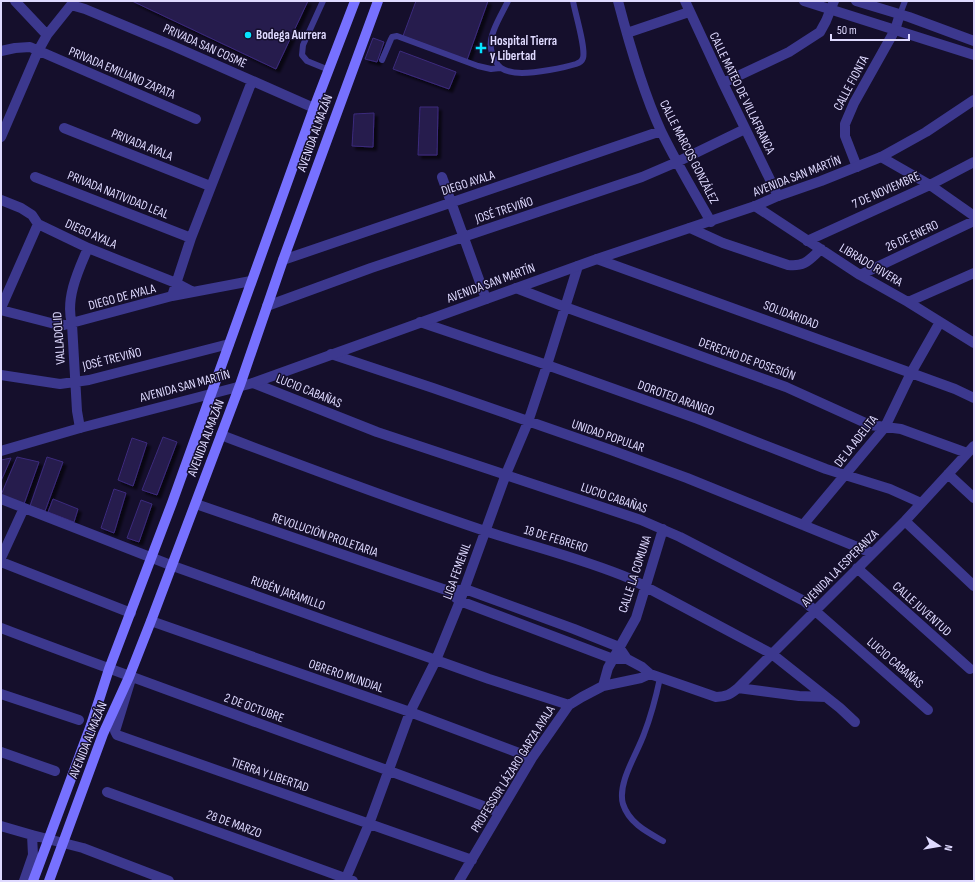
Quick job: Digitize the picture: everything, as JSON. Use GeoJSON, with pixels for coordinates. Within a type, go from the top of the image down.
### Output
{"type":"FeatureCollection","features":[{"type":"Feature","properties":{"kind":"main road","name":"AVENIDA ALMAZÁN"},"geometry":{"type":"LineString","coordinates":[[33,881],[91,724],[109,669],[172,503],[314,108],[355,1]]}},
{"type":"Feature","properties":{"kind":"main road","name":"AVENIDA ALMAZÁN"},"geometry":{"type":"LineString","coordinates":[[49,881],[103,734],[130,677],[173,566],[240,385],[283,260],[378,1]]}},
{"type":"Feature","properties":{"kind":"street"},"geometry":{"type":"LineString","coordinates":[[1,137],[38,51],[47,35],[15,1]]}},
{"type":"Feature","properties":{"kind":"street","name":"CALLE MARCOS GONZÁLEZ"},"geometry":{"type":"LineString","coordinates":[[618,1],[645,90],[661,131],[711,222]]}},
{"type":"Feature","properties":{"kind":"street","name":"CALLE MATEO DE VILLAFRANCA"},"geometry":{"type":"LineString","coordinates":[[685,1],[778,196]]}},
{"type":"Feature","properties":{"kind":"street"},"geometry":{"type":"LineString","coordinates":[[804,1],[833,6],[895,30],[974,55]]}},
{"type":"Feature","properties":{"kind":"street"},"geometry":{"type":"LineString","coordinates":[[856,1],[868,3],[974,40]]}},
{"type":"Feature","properties":{"kind":"street","name":"PRIVADA SAN COSME"},"geometry":{"type":"LineString","coordinates":[[47,35],[70,6],[74,5],[171,45],[314,108]]}},
{"type":"Feature","properties":{"kind":"street"},"geometry":{"type":"LineString","coordinates":[[723,83],[807,42],[820,32],[833,6]]}},
{"type":"Feature","properties":{"kind":"street"},"geometry":{"type":"LineString","coordinates":[[627,33],[689,12]]}},
{"type":"Feature","properties":{"kind":"street","name":"CALLE FIONTA"},"geometry":{"type":"LineString","coordinates":[[857,167],[845,136],[844,124],[895,30],[900,14]]}},
{"type":"Feature","properties":{"kind":"street","name":"PRIVADA EMILIANO ZAPATA"},"geometry":{"type":"LineString","coordinates":[[1,51],[30,47],[196,119]]}},
{"type":"Feature","properties":{"kind":"street"},"geometry":{"type":"LineString","coordinates":[[172,296],[210,186],[252,81]]}},
{"type":"Feature","properties":{"kind":"street","name":"AVENIDA SAN MARTÍN"},"geometry":{"type":"LineString","coordinates":[[1,451],[80,428],[240,385],[253,383],[597,259],[711,222],[881,157],[926,132],[974,100]]}},
{"type":"Feature","properties":{"kind":"street","name":"PRIVADA AYALA"},"geometry":{"type":"LineString","coordinates":[[64,128],[210,186]]}},
{"type":"Feature","properties":{"kind":"street","name":"JOSÉ TREVIÑO"},"geometry":{"type":"LineString","coordinates":[[267,306],[371,268],[642,177],[677,162],[745,128]]}},
{"type":"Feature","properties":{"kind":"street","name":"DIEGO AYALA"},"geometry":{"type":"LineString","coordinates":[[283,260],[661,131]]}},
{"type":"Feature","properties":{"kind":"street"},"geometry":{"type":"LineString","coordinates":[[881,157],[930,185],[974,216]]}},
{"type":"Feature","properties":{"kind":"street","name":"7 DE NOVIEMBRE"},"geometry":{"type":"LineString","coordinates":[[808,241],[930,185],[974,162]]}},
{"type":"Feature","properties":{"kind":"street"},"geometry":{"type":"LineString","coordinates":[[442,176],[486,299]]}},
{"type":"Feature","properties":{"kind":"street","name":"PRIVADA NATIVIDAD LEAL"},"geometry":{"type":"LineString","coordinates":[[36,177],[191,238]]}},
{"type":"Feature","properties":{"kind":"street","name":"DIEGO AYALA"},"geometry":{"type":"LineString","coordinates":[[1,200],[21,208],[32,215],[38,224],[88,248],[176,283],[193,292]]}},
{"type":"Feature","properties":{"kind":"street","name":"LIBRADO RIVERA"},"geometry":{"type":"LineString","coordinates":[[755,206],[860,275],[908,302],[974,343]]}},
{"type":"Feature","properties":{"kind":"street","name":"26 DE ENERO"},"geometry":{"type":"LineString","coordinates":[[860,275],[974,220]]}},
{"type":"Feature","properties":{"kind":"street"},"geometry":{"type":"LineString","coordinates":[[1,309],[38,224]]}},
{"type":"Feature","properties":{"kind":"street"},"geometry":{"type":"LineString","coordinates":[[690,228],[723,243],[788,266],[798,266],[806,263],[821,249]]}},
{"type":"Feature","properties":{"kind":"street","name":"VALLADOLID"},"geometry":{"type":"LineString","coordinates":[[80,428],[75,382],[72,324],[69,312],[74,284],[88,248]]}},
{"type":"Feature","properties":{"kind":"street","name":"SOLIDARIDAD"},"geometry":{"type":"LineString","coordinates":[[597,259],[955,389],[974,398]]}},
{"type":"Feature","properties":{"kind":"street","name":"LIGA FEMENIL"},"geometry":{"type":"LineString","coordinates":[[350,880],[410,712],[436,660],[460,601],[506,474],[528,422],[578,266]]}},
{"type":"Feature","properties":{"kind":"street"},"geometry":{"type":"LineString","coordinates":[[908,302],[974,273]]}},
{"type":"Feature","properties":{"kind":"street","name":"DIEGO DE AYALA"},"geometry":{"type":"LineString","coordinates":[[1,309],[51,324],[64,325],[172,296],[251,281]]}},
{"type":"Feature","properties":{"kind":"street","name":"DERECHO DE POSESIÓN"},"geometry":{"type":"LineString","coordinates":[[516,288],[786,387],[870,425],[902,429],[971,450]]}},
{"type":"Feature","properties":{"kind":"street","name":"DOROTEO ARANGO"},"geometry":{"type":"LineString","coordinates":[[420,322],[547,365],[698,419],[801,460],[890,489],[921,504]]}},
{"type":"Feature","properties":{"kind":"street","name":"DE LA ADELITA"},"geometry":{"type":"LineString","coordinates":[[803,525],[885,427],[911,373],[940,322]]}},
{"type":"Feature","properties":{"kind":"street","name":"JOSÉ TREVIÑO"},"geometry":{"type":"LineString","coordinates":[[1,375],[60,384],[75,382],[110,375],[151,363],[229,344]]}},
{"type":"Feature","properties":{"kind":"street","name":"UNIDAD POPULAR"},"geometry":{"type":"LineString","coordinates":[[331,354],[611,450],[687,478],[872,553]]}},
{"type":"Feature","properties":{"kind":"street","name":"LUCIO CABAÑAS"},"geometry":{"type":"LineString","coordinates":[[253,383],[377,432],[506,474],[641,520],[663,529],[794,594],[816,610],[928,710]]}},
{"type":"Feature","properties":{"kind":"street","name":"18 DE FEBRERO"},"geometry":{"type":"LineString","coordinates":[[221,436],[486,531],[610,570],[646,585],[772,654],[840,708],[855,722]]}},
{"type":"Feature","properties":{"kind":"street"},"geometry":{"type":"LineString","coordinates":[[1,444],[13,448]]}},
{"type":"Feature","properties":{"kind":"street","name":"AVENIDA LA ESPERANZA"},"geometry":{"type":"LineString","coordinates":[[660,678],[716,697],[729,695],[738,688],[905,521],[971,450]]}},
{"type":"Feature","properties":{"kind":"street"},"geometry":{"type":"LineString","coordinates":[[948,474],[974,498]]}},
{"type":"Feature","properties":{"kind":"street","name":"RUBÉN JARAMILLO"},"geometry":{"type":"LineString","coordinates":[[1,499],[173,566],[436,660],[569,705]]}},
{"type":"Feature","properties":{"kind":"street","name":"REVOLUCIÓN PROLETARIA"},"geometry":{"type":"LineString","coordinates":[[196,504],[446,590],[460,601],[613,659],[627,659]]}},
{"type":"Feature","properties":{"kind":"street"},"geometry":{"type":"LineString","coordinates":[[1,558],[24,508]]}},
{"type":"Feature","properties":{"kind":"street"},"geometry":{"type":"LineString","coordinates":[[905,521],[974,586]]}},
{"type":"Feature","properties":{"kind":"street","name":"CALLE LA COMUNA"},"geometry":{"type":"LineString","coordinates":[[603,686],[608,668],[636,618],[663,529]]}},
{"type":"Feature","properties":{"kind":"street"},"geometry":{"type":"LineString","coordinates":[[1,562],[131,613]]}},
{"type":"Feature","properties":{"kind":"street","name":"CALLE JUVENTUD"},"geometry":{"type":"LineString","coordinates":[[857,568],[970,669]]}},
{"type":"Feature","properties":{"kind":"street","name":"REVOLUCIÓN PROLETARIA"},"geometry":{"type":"LineString","coordinates":[[446,590],[464,589],[619,647]]}},
{"type":"Feature","properties":{"kind":"street","name":"OBRERO MUNDIAL"},"geometry":{"type":"LineString","coordinates":[[151,621],[410,712],[532,758]]}},
{"type":"Feature","properties":{"kind":"street","name":"2 DE OCTUBRE"},"geometry":{"type":"LineString","coordinates":[[1,628],[130,677],[389,770],[499,812]]}},
{"type":"Feature","properties":{"kind":"street"},"geometry":{"type":"LineString","coordinates":[[619,647],[627,659],[642,667],[650,674],[660,678]]}},
{"type":"Feature","properties":{"kind":"street","name":"PROFESSOR LÁZARO GARZA AYALA"},"geometry":{"type":"LineString","coordinates":[[459,881],[532,758],[569,705],[603,686],[640,678],[650,674]]}},
{"type":"Feature","properties":{"kind":"street","name":"TIERRA Y LIBERTAD"},"geometry":{"type":"LineString","coordinates":[[130,677],[115,731],[117,735],[472,860]]}},
{"type":"Feature","properties":{"kind":"street"},"geometry":{"type":"LineString","coordinates":[[738,688],[799,696],[826,697]]}},
{"type":"Feature","properties":{"kind":"street"},"geometry":{"type":"LineString","coordinates":[[1,694],[79,720]]}},
{"type":"Feature","properties":{"kind":"street"},"geometry":{"type":"LineString","coordinates":[[1,752],[55,771]]}},
{"type":"Feature","properties":{"kind":"street","name":"28 DE MARZO"},"geometry":{"type":"LineString","coordinates":[[107,792],[350,880]]}},
{"type":"Feature","properties":{"kind":"street"},"geometry":{"type":"LineString","coordinates":[[1,826],[83,848],[168,881]]}},
{"type":"Feature","properties":{"kind":"street"},"geometry":{"type":"LineString","coordinates":[[24,881],[33,854],[35,836]]}},
{"type":"Feature","properties":{"kind":"lane"},"geometry":{"type":"LineString","coordinates":[[323,1],[303,45],[302,55],[307,61],[329,70]]}},
{"type":"Feature","properties":{"kind":"lane"},"geometry":{"type":"LineString","coordinates":[[500,68],[491,50],[491,40],[508,1]]}},
{"type":"Feature","properties":{"kind":"lane"},"geometry":{"type":"LineString","coordinates":[[382,60],[390,39],[397,36],[478,66],[491,69],[500,68],[512,72],[523,73],[577,64],[581,62],[583,57],[573,1]]}},
{"type":"Feature","properties":{"kind":"lane"},"geometry":{"type":"LineString","coordinates":[[900,14],[905,1]]}},
{"type":"Feature","properties":{"kind":"lane"},"geometry":{"type":"LineString","coordinates":[[660,678],[644,734],[625,781],[622,798],[623,805],[635,824],[663,841]]}},
{"type":"Feature","properties":{"kind":"building","name":"Bodega Aurrera"},"geometry":{"type":"Polygon","coordinates":[[[132,1],[308,1],[276,69],[132,1]]]}},
{"type":"Feature","properties":{"kind":"building"},"geometry":{"type":"Polygon","coordinates":[[[416,1],[488,1],[467,60],[403,36],[416,1]]]}},
{"type":"Feature","properties":{"kind":"building"},"geometry":{"type":"Polygon","coordinates":[[[373,38],[384,42],[377,62],[365,59],[373,38]]]}},
{"type":"Feature","properties":{"kind":"building"},"geometry":{"type":"Polygon","coordinates":[[[400,51],[456,72],[449,89],[393,69],[400,51]]]}},
{"type":"Feature","properties":{"kind":"building"},"geometry":{"type":"Polygon","coordinates":[[[420,107],[438,107],[437,155],[418,155],[420,107]]]}},
{"type":"Feature","properties":{"kind":"building"},"geometry":{"type":"Polygon","coordinates":[[[374,113],[373,147],[352,146],[354,114],[374,113]]]}},
{"type":"Feature","properties":{"kind":"building"},"geometry":{"type":"Polygon","coordinates":[[[163,437],[177,442],[157,495],[142,490],[163,437]]]}},
{"type":"Feature","properties":{"kind":"building"},"geometry":{"type":"Polygon","coordinates":[[[132,438],[147,443],[133,486],[118,480],[132,438]]]}},
{"type":"Feature","properties":{"kind":"building"},"geometry":{"type":"Polygon","coordinates":[[[17,457],[39,462],[24,504],[1,495],[17,457]]]}},
{"type":"Feature","properties":{"kind":"building"},"geometry":{"type":"Polygon","coordinates":[[[47,457],[63,462],[45,511],[30,506],[47,457]]]}},
{"type":"Feature","properties":{"kind":"building"},"geometry":{"type":"Polygon","coordinates":[[[11,458],[1,481],[1,460],[11,458]]]}},
{"type":"Feature","properties":{"kind":"building"},"geometry":{"type":"Polygon","coordinates":[[[114,489],[126,493],[114,533],[101,528],[114,489]]]}},
{"type":"Feature","properties":{"kind":"building"},"geometry":{"type":"Polygon","coordinates":[[[53,499],[78,509],[74,522],[48,512],[53,499]]]}},
{"type":"Feature","properties":{"kind":"building"},"geometry":{"type":"Polygon","coordinates":[[[141,500],[152,504],[139,542],[127,538],[141,500]]]}},
{"type":"Feature","properties":{"kind":"place","name":"Bodega Aurrera"},"geometry":{"type":"Point","coordinates":[248,35]}},
{"type":"Feature","properties":{"kind":"place","name":"Hospital Tierra y Libertad"},"geometry":{"type":"Point","coordinates":[481,48]}}]}
